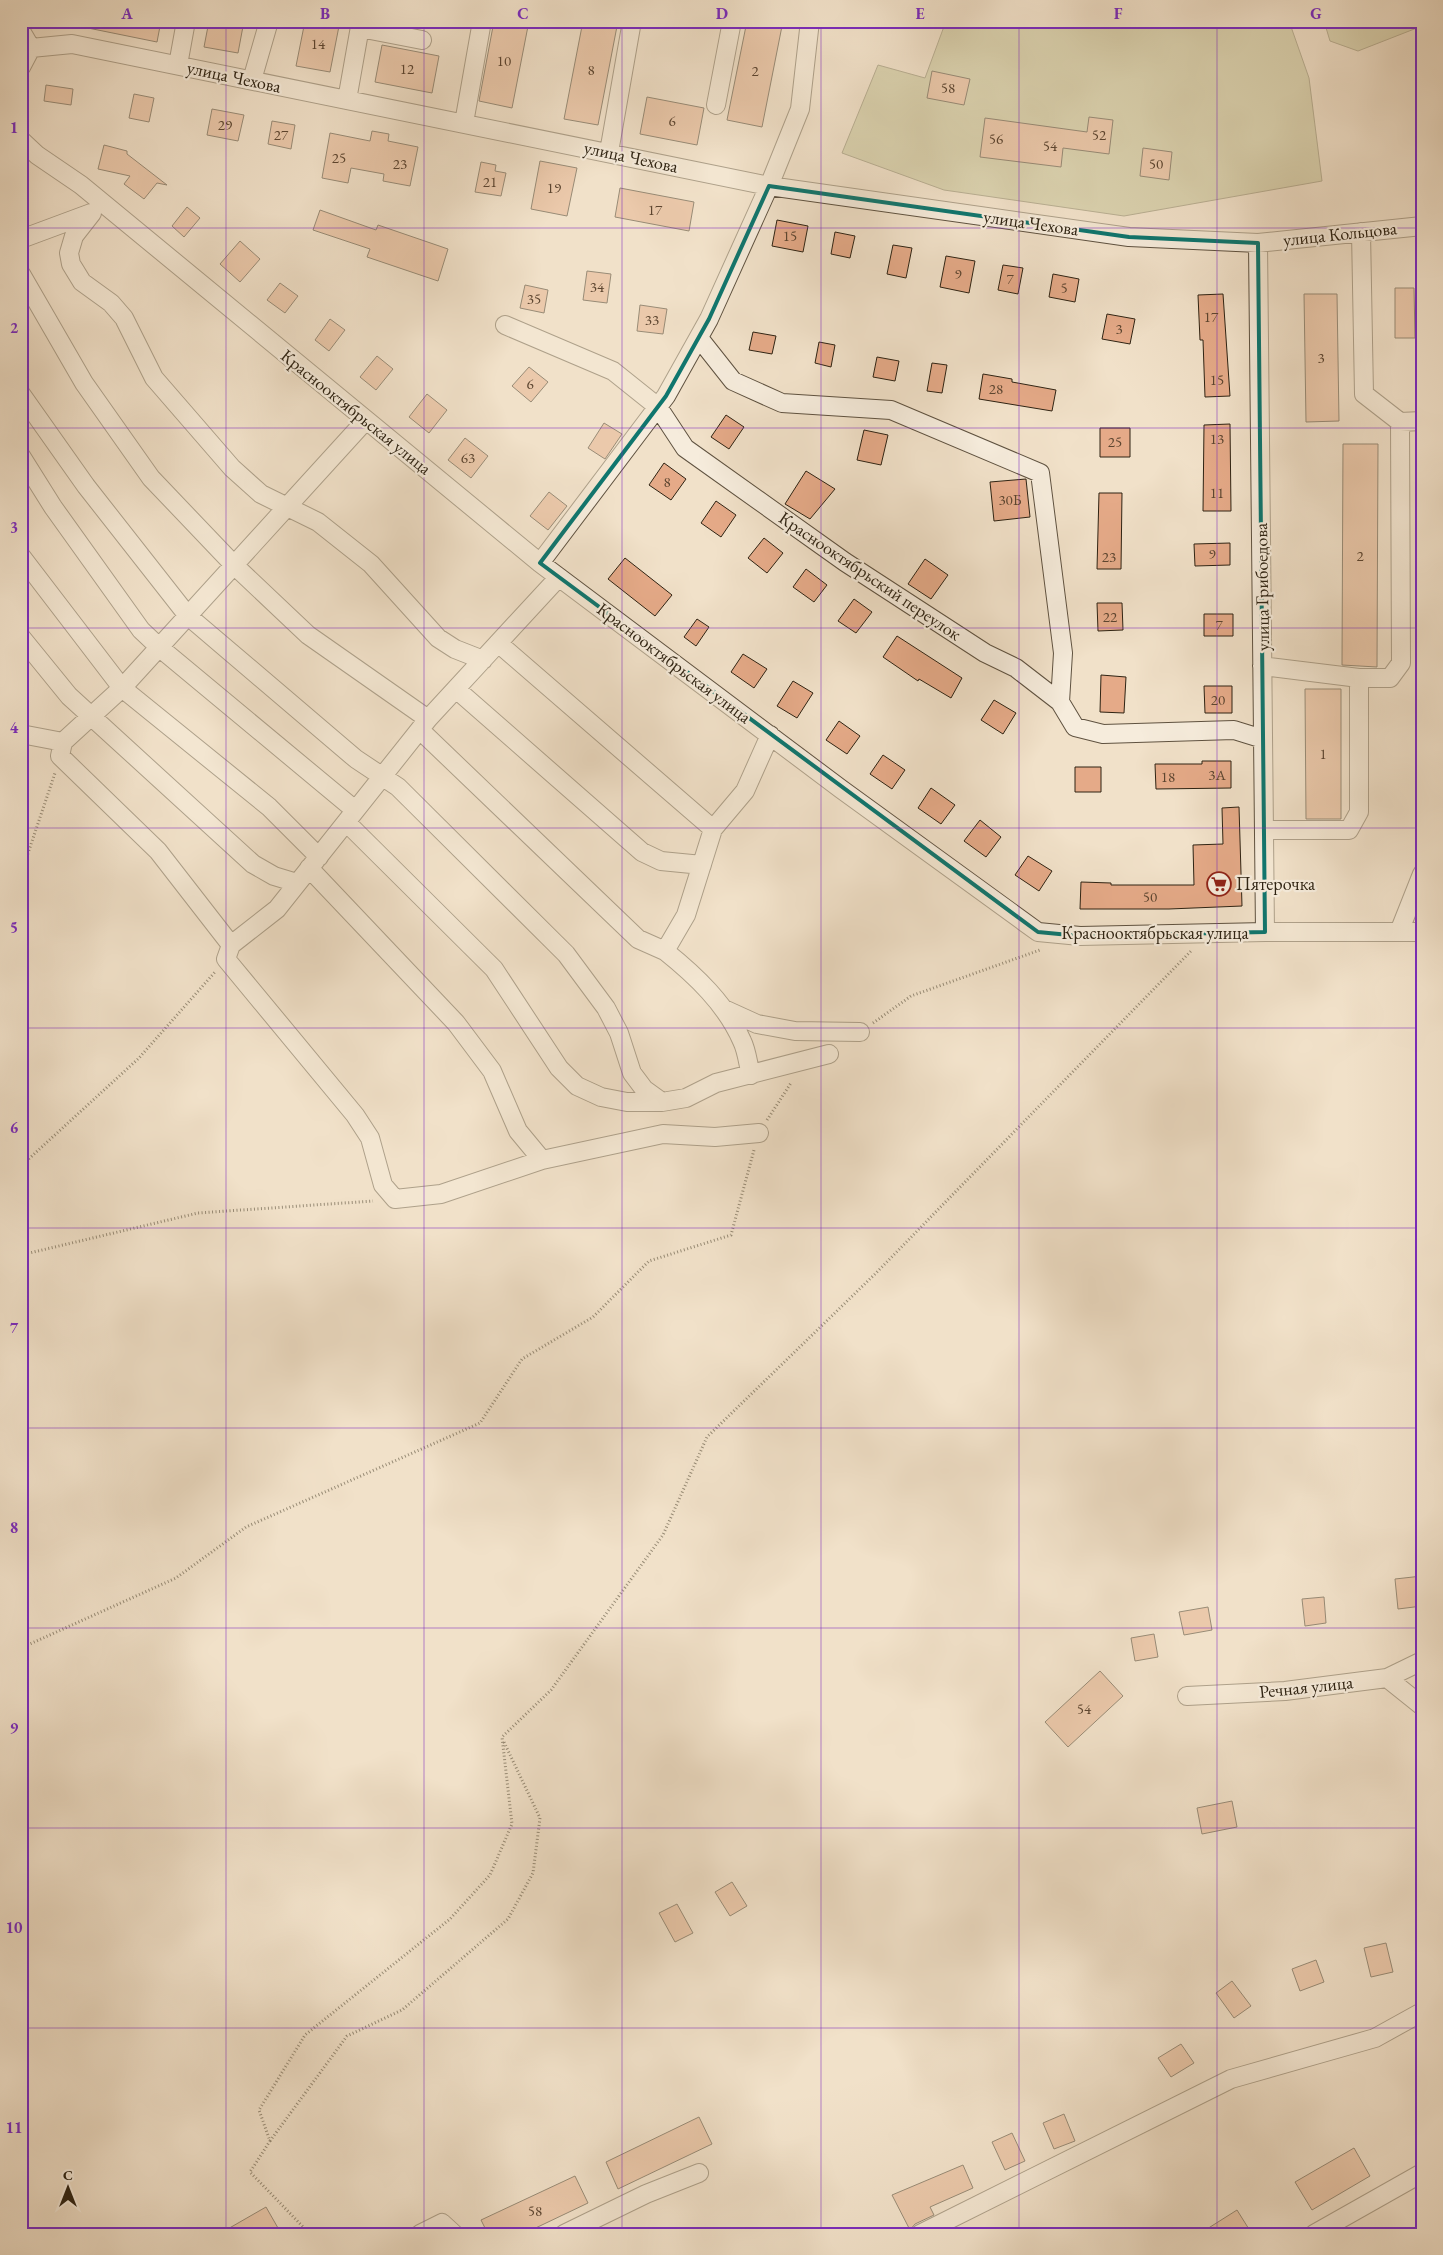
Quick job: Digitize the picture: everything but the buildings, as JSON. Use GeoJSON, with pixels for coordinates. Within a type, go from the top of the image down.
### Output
{"type":"FeatureCollection","features":[{"type":"Feature","properties":{"kind":"street"},"geometry":{"type":"LineString","coordinates":[[178,65],[186,21]]}},
{"type":"Feature","properties":{"kind":"street"},"geometry":{"type":"LineString","coordinates":[[252,80],[269,21]]}},
{"type":"Feature","properties":{"kind":"street"},"geometry":{"type":"LineString","coordinates":[[464,123],[482,21]]}},
{"type":"Feature","properties":{"kind":"street"},"geometry":{"type":"LineString","coordinates":[[609,152],[632,21]]}},
{"type":"Feature","properties":{"kind":"street"},"geometry":{"type":"LineString","coordinates":[[716,105],[732,21]]}},
{"type":"Feature","properties":{"kind":"street"},"geometry":{"type":"LineString","coordinates":[[540,563],[658,407],[699,338],[769,186],[800,109],[810,21]]}},
{"type":"Feature","properties":{"kind":"street"},"geometry":{"type":"LineString","coordinates":[[347,100],[361,25],[422,40]]}},
{"type":"Feature","properties":{"kind":"street"},"geometry":{"type":"LineString","coordinates":[[21,31],[31,48],[21,67]]}},
{"type":"Feature","properties":{"kind":"street","name":"улица Чехова"},"geometry":{"type":"LineString","coordinates":[[31,48],[72,44],[769,186],[1128,237],[1258,243]]}},
{"type":"Feature","properties":{"kind":"street","name":"Краснооктябрьская улица"},"geometry":{"type":"LineString","coordinates":[[21,140],[37,155],[81,185],[97,208],[366,420],[540,563],[1038,932],[1080,936],[1266,932],[1422,932]]}},
{"type":"Feature","properties":{"kind":"street"},"geometry":{"type":"LineString","coordinates":[[21,240],[97,208]]}},
{"type":"Feature","properties":{"kind":"street"},"geometry":{"type":"LineString","coordinates":[[97,208],[74,236],[69,253],[71,264],[82,282],[111,303],[124,318],[154,378],[232,468],[261,494],[318,522],[371,564],[438,638],[455,649],[483,660]]}},
{"type":"Feature","properties":{"kind":"street","name":"улица Кольцова"},"geometry":{"type":"LineString","coordinates":[[1258,243],[1422,226]]}},
{"type":"Feature","properties":{"kind":"street"},"geometry":{"type":"LineString","coordinates":[[1361,232],[1364,394],[1400,422],[1422,421]]}},
{"type":"Feature","properties":{"kind":"street","name":"улица Грибоедова"},"geometry":{"type":"LineString","coordinates":[[1258,243],[1266,932]]}},
{"type":"Feature","properties":{"kind":"street"},"geometry":{"type":"LineString","coordinates":[[21,274],[84,383],[152,478],[234,565],[308,635],[424,725],[638,939],[665,950],[692,972],[724,1009],[742,1041],[751,1075]]}},
{"type":"Feature","properties":{"kind":"street","name":"Краснооктябрьский переулок"},"geometry":{"type":"LineString","coordinates":[[506,325],[613,370],[658,407],[686,448],[845,562],[985,653],[1016,668],[1060,702],[1075,727],[1103,734],[1234,730],[1263,739]]}},
{"type":"Feature","properties":{"kind":"street"},"geometry":{"type":"LineString","coordinates":[[699,338],[733,382],[782,403],[891,410],[1040,473],[1063,653],[1060,702]]}},
{"type":"Feature","properties":{"kind":"street"},"geometry":{"type":"LineString","coordinates":[[21,394],[86,486],[188,616],[356,759],[398,787],[566,954],[606,1008],[619,1033],[632,1073],[644,1088],[662,1102]]}},
{"type":"Feature","properties":{"kind":"street"},"geometry":{"type":"LineString","coordinates":[[62,749],[90,717],[122,688],[160,648],[366,420]]}},
{"type":"Feature","properties":{"kind":"street"},"geometry":{"type":"LineString","coordinates":[[1262,666],[1359,678],[1390,678],[1401,663],[1400,422]]}},
{"type":"Feature","properties":{"kind":"street"},"geometry":{"type":"LineString","coordinates":[[21,456],[53,507],[136,622],[160,648],[351,816],[494,969],[559,1068],[577,1086],[601,1097],[627,1102],[662,1102],[686,1098],[716,1083],[829,1054]]}},
{"type":"Feature","properties":{"kind":"street"},"geometry":{"type":"LineString","coordinates":[[21,556],[122,688],[269,807],[314,862],[456,1023],[492,1071],[518,1131],[542,1160]]}},
{"type":"Feature","properties":{"kind":"street"},"geometry":{"type":"LineString","coordinates":[[228,952],[277,908],[424,725],[559,577]]}},
{"type":"Feature","properties":{"kind":"street"},"geometry":{"type":"LineString","coordinates":[[21,637],[69,696],[90,717],[114,736],[253,864],[274,876],[297,883]]}},
{"type":"Feature","properties":{"kind":"street"},"geometry":{"type":"LineString","coordinates":[[498,643],[713,829]]}},
{"type":"Feature","properties":{"kind":"street"},"geometry":{"type":"LineString","coordinates":[[1264,830],[1349,830],[1359,812],[1359,678]]}},
{"type":"Feature","properties":{"kind":"street"},"geometry":{"type":"LineString","coordinates":[[456,689],[642,852],[661,860],[702,865]]}},
{"type":"Feature","properties":{"kind":"street"},"geometry":{"type":"LineString","coordinates":[[21,734],[62,749],[158,851],[228,952],[355,1115],[370,1138],[383,1184],[395,1199],[441,1194],[542,1160],[663,1134],[716,1137],[759,1133]]}},
{"type":"Feature","properties":{"kind":"street"},"geometry":{"type":"LineString","coordinates":[[665,950],[686,915],[713,829],[745,791],[770,735]]}},
{"type":"Feature","properties":{"kind":"street"},"geometry":{"type":"LineString","coordinates":[[1399,932],[1422,874]]}},
{"type":"Feature","properties":{"kind":"street"},"geometry":{"type":"LineString","coordinates":[[724,1009],[757,1024],[785,1029],[860,1032]]}},
{"type":"Feature","properties":{"kind":"street","name":"Речная улица"},"geometry":{"type":"LineString","coordinates":[[1186,1696],[1285,1691],[1387,1678],[1422,1661]]}},
{"type":"Feature","properties":{"kind":"street"},"geometry":{"type":"LineString","coordinates":[[1387,1678],[1422,1706]]}},
{"type":"Feature","properties":{"kind":"street"},"geometry":{"type":"LineString","coordinates":[[920,2234],[1231,2078],[1375,2038],[1422,2012]]}},
{"type":"Feature","properties":{"kind":"street"},"geometry":{"type":"LineString","coordinates":[[564,2234],[646,2194],[699,2173]]}},
{"type":"Feature","properties":{"kind":"street"},"geometry":{"type":"LineString","coordinates":[[1314,2234],[1422,2173]]}},
{"type":"Feature","properties":{"kind":"street"},"geometry":{"type":"LineString","coordinates":[[420,2234],[442,2224],[454,2234]]}},
{"type":"Feature","properties":{"kind":"path"},"geometry":{"type":"LineString","coordinates":[[21,874],[62,749]]}},
{"type":"Feature","properties":{"kind":"path"},"geometry":{"type":"LineString","coordinates":[[502,1737],[551,1690],[663,1535],[707,1437],[875,1274],[1208,934]]}},
{"type":"Feature","properties":{"kind":"path"},"geometry":{"type":"LineString","coordinates":[[860,1032],[911,996],[1042,950]]}},
{"type":"Feature","properties":{"kind":"path"},"geometry":{"type":"LineString","coordinates":[[21,1166],[140,1058],[228,952]]}},
{"type":"Feature","properties":{"kind":"path"},"geometry":{"type":"LineString","coordinates":[[21,1648],[176,1578],[246,1527],[480,1422],[522,1359],[593,1317],[649,1261],[731,1235],[759,1133],[793,1080]]}},
{"type":"Feature","properties":{"kind":"path"},"geometry":{"type":"LineString","coordinates":[[21,1255],[198,1213],[395,1199]]}},
{"type":"Feature","properties":{"kind":"path"},"geometry":{"type":"LineString","coordinates":[[270,2141],[260,2110],[305,2035],[450,1919],[490,1875],[512,1824],[502,1737]]}},
{"type":"Feature","properties":{"kind":"path"},"geometry":{"type":"LineString","coordinates":[[310,2234],[250,2172],[270,2141],[347,2036],[402,2010],[508,1919],[533,1873],[540,1818],[502,1737]]}},
{"type":"Feature","properties":{"kind":"highlighted area"},"geometry":{"type":"Polygon","coordinates":[[[769,186],[1129,237],[1258,243],[1265,932],[1080,936],[1038,932],[540,563],[666,396],[709,319],[769,186]]]}},
{"type":"Feature","properties":{"kind":"green space"},"geometry":{"type":"Polygon","coordinates":[[[946,21],[1289,21],[1309,78],[1322,181],[1124,216],[944,190],[842,153],[878,65],[925,78],[946,21]]]}},
{"type":"Feature","properties":{"kind":"green space"},"geometry":{"type":"Polygon","coordinates":[[[1324,21],[1422,21],[1422,26],[1358,51],[1330,41],[1324,21]]]}},
{"type":"Feature","properties":{"kind":"place","name":"Пятерочка"},"geometry":{"type":"Point","coordinates":[1219,884]}}]}
